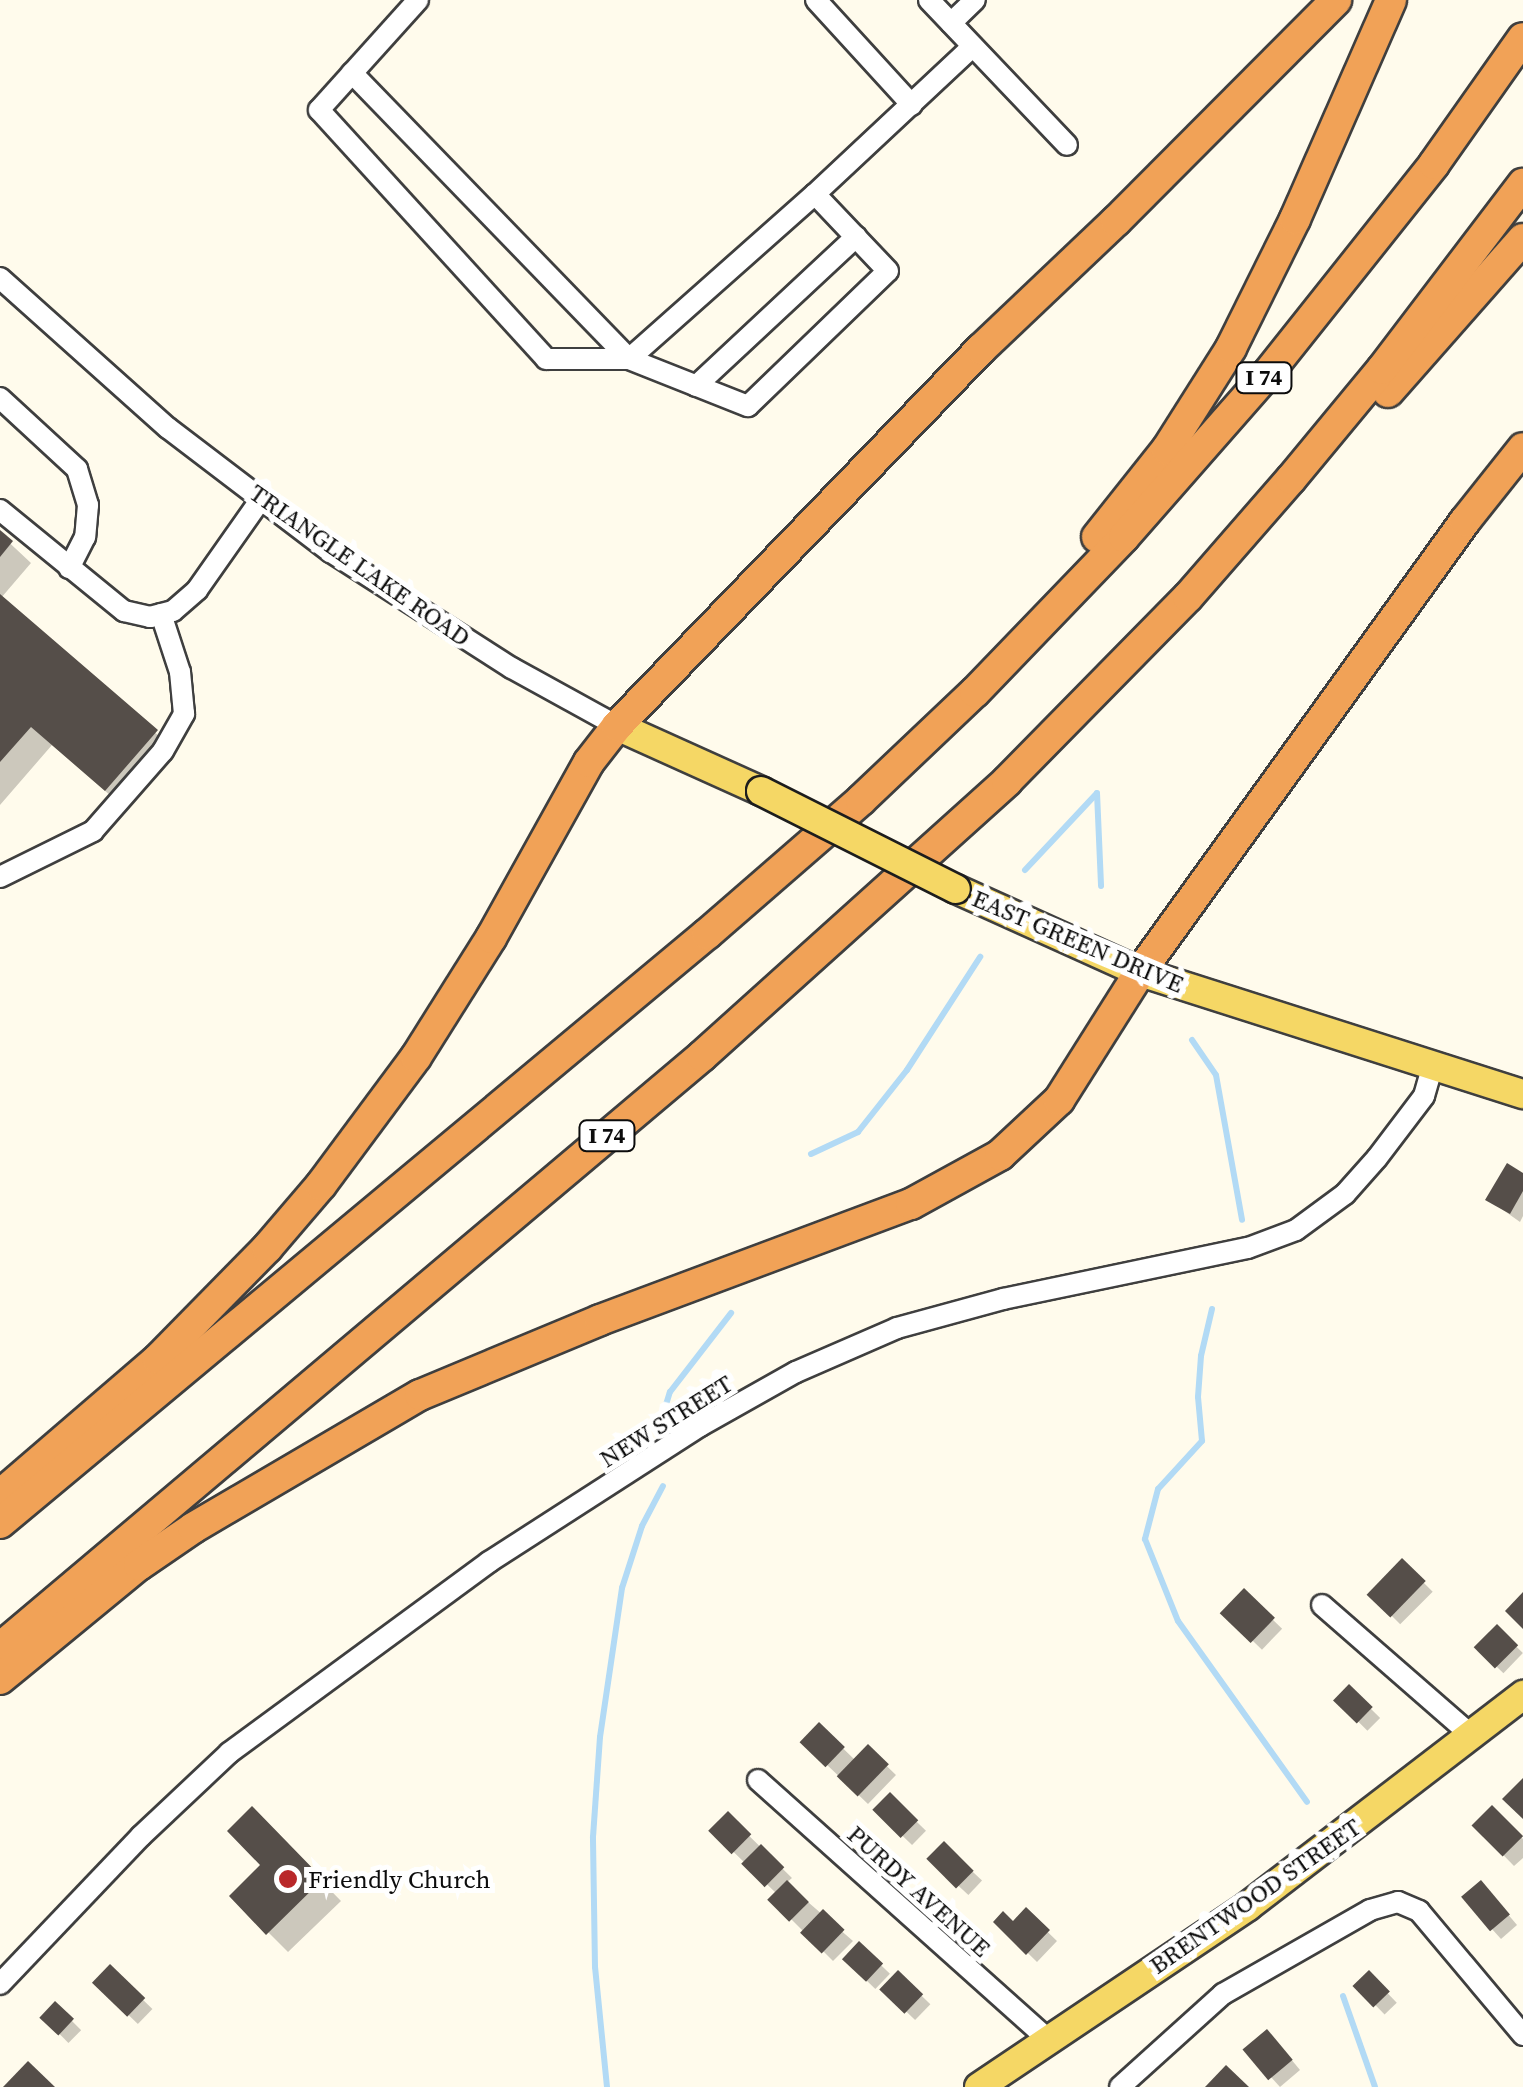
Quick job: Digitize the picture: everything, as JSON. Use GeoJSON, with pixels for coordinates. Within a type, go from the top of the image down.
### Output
{"type":"FeatureCollection","features":[{"type":"Feature","properties":{"kind":"highway"},"geometry":{"type":"LineString","coordinates":[[0,1494],[158,1359],[267,1248],[321,1186],[416,1057],[491,938],[589,762],[617,726],[981,349],[1116,221],[1336,0]]}},
{"type":"Feature","properties":{"kind":"highway"},"geometry":{"type":"LineString","coordinates":[[975,692],[1020,623],[1135,493],[1201,398],[1296,219],[1391,0]]}},
{"type":"Feature","properties":{"kind":"highway","name":"I 74"},"geometry":{"type":"LineString","coordinates":[[0,1523],[706,934],[862,800],[975,692],[1124,537],[1268,373],[1434,164],[1523,38]]}},
{"type":"Feature","properties":{"kind":"highway","name":"I 74"},"geometry":{"type":"LineString","coordinates":[[0,1648],[841,934],[1007,780],[1188,596],[1382,369],[1523,184]]}},
{"type":"Feature","properties":{"kind":"highway"},"geometry":{"type":"LineString","coordinates":[[1188,596],[1242,560],[1523,238]]}},
{"type":"Feature","properties":{"kind":"highway"},"geometry":{"type":"LineString","coordinates":[[0,1679],[139,1565],[193,1528],[420,1395],[600,1320],[874,1219],[1000,1155],[1059,1100],[1140,972],[1464,521],[1523,448]]}},
{"type":"Feature","properties":{"kind":"main road","name":"TRIANGLE LAKE ROAD"},"geometry":{"type":"LineString","coordinates":[[617,726],[761,791]]}},
{"type":"Feature","properties":{"kind":"main road","name":"EAST GREEN DRIVE"},"geometry":{"type":"LineString","coordinates":[[761,791],[956,889],[1140,972],[1523,1094]]}},
{"type":"Feature","properties":{"kind":"main road","name":"BRENTWOOD STREET"},"geometry":{"type":"LineString","coordinates":[[979,2087],[1248,1906],[1523,1694]]}},
{"type":"Feature","properties":{"kind":"street"},"geometry":{"type":"LineString","coordinates":[[418,0],[319,110],[546,359],[629,359],[748,406],[888,271],[815,194]]}},
{"type":"Feature","properties":{"kind":"street"},"geometry":{"type":"LineString","coordinates":[[816,0],[912,105]]}},
{"type":"Feature","properties":{"kind":"street"},"geometry":{"type":"LineString","coordinates":[[929,0],[1067,145]]}},
{"type":"Feature","properties":{"kind":"street"},"geometry":{"type":"LineString","coordinates":[[951,24],[976,0]]}},
{"type":"Feature","properties":{"kind":"street"},"geometry":{"type":"LineString","coordinates":[[629,359],[815,194],[972,46]]}},
{"type":"Feature","properties":{"kind":"street"},"geometry":{"type":"LineString","coordinates":[[352,73],[629,359]]}},
{"type":"Feature","properties":{"kind":"street"},"geometry":{"type":"LineString","coordinates":[[696,386],[856,237]]}},
{"type":"Feature","properties":{"kind":"street","name":"TRIANGLE LAKE ROAD"},"geometry":{"type":"LineString","coordinates":[[0,278],[168,428],[331,552],[512,668],[617,726]]}},
{"type":"Feature","properties":{"kind":"street"},"geometry":{"type":"LineString","coordinates":[[0,398],[76,469],[88,505],[86,537],[69,568]]}},
{"type":"Feature","properties":{"kind":"street"},"geometry":{"type":"LineString","coordinates":[[0,510],[124,610],[150,617],[173,611],[197,590],[261,499]]}},
{"type":"Feature","properties":{"kind":"street"},"geometry":{"type":"LineString","coordinates":[[0,877],[93,831],[163,752],[184,714],[180,672],[161,614]]}},
{"type":"Feature","properties":{"kind":"street","name":"NEW STREET"},"geometry":{"type":"LineString","coordinates":[[0,1984],[141,1836],[229,1753],[473,1574],[700,1426],[796,1372],[897,1328],[1004,1299],[1248,1248],[1296,1230],[1345,1194],[1376,1158],[1424,1096],[1432,1068]]}},
{"type":"Feature","properties":{"kind":"street"},"geometry":{"type":"LineString","coordinates":[[1322,1605],[1472,1736]]}},
{"type":"Feature","properties":{"kind":"street","name":"PURDY AVENUE"},"geometry":{"type":"LineString","coordinates":[[758,1780],[1048,2039]]}},
{"type":"Feature","properties":{"kind":"street"},"geometry":{"type":"LineString","coordinates":[[1120,2087],[1223,1994],[1370,1910],[1398,1902],[1419,1911],[1523,2036]]}},
{"type":"Feature","properties":{"kind":"building"},"geometry":{"type":"Polygon","coordinates":[[[0,530],[13,541],[0,557],[0,530]]]}},
{"type":"Feature","properties":{"kind":"building"},"geometry":{"type":"Polygon","coordinates":[[[0,594],[158,730],[105,791],[31,727],[0,762],[0,594]]]}},
{"type":"Feature","properties":{"kind":"building"},"geometry":{"type":"Polygon","coordinates":[[[1507,1163],[1523,1173],[1523,1191],[1510,1214],[1485,1200],[1507,1163]]]}},
{"type":"Feature","properties":{"kind":"building"},"geometry":{"type":"Polygon","coordinates":[[[1402,1558],[1426,1581],[1390,1618],[1367,1595],[1402,1558]]]}},
{"type":"Feature","properties":{"kind":"building"},"geometry":{"type":"Polygon","coordinates":[[[1244,1588],[1275,1618],[1251,1643],[1220,1613],[1244,1588]]]}},
{"type":"Feature","properties":{"kind":"building"},"geometry":{"type":"Polygon","coordinates":[[[1523,1592],[1523,1629],[1505,1611],[1523,1592]]]}},
{"type":"Feature","properties":{"kind":"building"},"geometry":{"type":"Polygon","coordinates":[[[1497,1624],[1518,1645],[1495,1669],[1474,1647],[1497,1624]]]}},
{"type":"Feature","properties":{"kind":"building"},"geometry":{"type":"Polygon","coordinates":[[[1349,1684],[1373,1707],[1357,1723],[1333,1701],[1349,1684]]]}},
{"type":"Feature","properties":{"kind":"building"},"geometry":{"type":"Polygon","coordinates":[[[819,1722],[845,1747],[825,1767],[800,1742],[819,1722]]]}},
{"type":"Feature","properties":{"kind":"building"},"geometry":{"type":"Polygon","coordinates":[[[868,1744],[889,1764],[858,1797],[837,1776],[868,1744]]]}},
{"type":"Feature","properties":{"kind":"building"},"geometry":{"type":"Polygon","coordinates":[[[1523,1778],[1523,1819],[1502,1799],[1523,1778]]]}},
{"type":"Feature","properties":{"kind":"building"},"geometry":{"type":"Polygon","coordinates":[[[890,1792],[918,1820],[901,1838],[872,1810],[890,1792]]]}},
{"type":"Feature","properties":{"kind":"building"},"geometry":{"type":"Polygon","coordinates":[[[1492,1805],[1523,1836],[1503,1857],[1471,1826],[1492,1805]]]}},
{"type":"Feature","properties":{"kind":"building"},"geometry":{"type":"Polygon","coordinates":[[[252,1806],[323,1879],[266,1935],[229,1896],[260,1865],[227,1831],[252,1806]]]}},
{"type":"Feature","properties":{"kind":"building"},"geometry":{"type":"Polygon","coordinates":[[[728,1811],[751,1834],[732,1854],[708,1831],[728,1811]]]}},
{"type":"Feature","properties":{"kind":"building"},"geometry":{"type":"Polygon","coordinates":[[[944,1841],[974,1871],[956,1888],[926,1859],[944,1841]]]}},
{"type":"Feature","properties":{"kind":"building"},"geometry":{"type":"Polygon","coordinates":[[[761,1844],[784,1867],[765,1887],[741,1864],[761,1844]]]}},
{"type":"Feature","properties":{"kind":"building"},"geometry":{"type":"Polygon","coordinates":[[[787,1880],[809,1902],[789,1922],[767,1900],[787,1880]]]}},
{"type":"Feature","properties":{"kind":"building"},"geometry":{"type":"Polygon","coordinates":[[[1481,1880],[1510,1914],[1490,1931],[1461,1897],[1481,1880]]]}},
{"type":"Feature","properties":{"kind":"building"},"geometry":{"type":"Polygon","coordinates":[[[1026,1907],[1050,1930],[1026,1955],[993,1922],[1003,1911],[1013,1921],[1026,1907]]]}},
{"type":"Feature","properties":{"kind":"building"},"geometry":{"type":"Polygon","coordinates":[[[823,1909],[845,1930],[822,1954],[800,1933],[823,1909]]]}},
{"type":"Feature","properties":{"kind":"building"},"geometry":{"type":"Polygon","coordinates":[[[859,1941],[883,1964],[866,1982],[842,1959],[859,1941]]]}},
{"type":"Feature","properties":{"kind":"building"},"geometry":{"type":"Polygon","coordinates":[[[110,1964],[145,1998],[127,2017],[92,1983],[110,1964]]]}},
{"type":"Feature","properties":{"kind":"building"},"geometry":{"type":"Polygon","coordinates":[[[898,1970],[923,1994],[904,2014],[879,1989],[898,1970]]]}},
{"type":"Feature","properties":{"kind":"building"},"geometry":{"type":"Polygon","coordinates":[[[1369,1970],[1390,1992],[1373,2008],[1352,1986],[1369,1970]]]}},
{"type":"Feature","properties":{"kind":"building"},"geometry":{"type":"Polygon","coordinates":[[[55,2001],[74,2019],[58,2036],[39,2018],[55,2001]]]}},
{"type":"Feature","properties":{"kind":"building"},"geometry":{"type":"Polygon","coordinates":[[[1267,2029],[1293,2060],[1268,2080],[1242,2050],[1267,2029]]]}},
{"type":"Feature","properties":{"kind":"building"},"geometry":{"type":"Polygon","coordinates":[[[28,2061],[55,2087],[3,2087],[28,2061]]]}},
{"type":"Feature","properties":{"kind":"building"},"geometry":{"type":"Polygon","coordinates":[[[1226,2065],[1249,2087],[1205,2087],[1226,2065]]]}},
{"type":"Feature","properties":{"kind":"waterway"},"geometry":{"type":"LineString","coordinates":[[1097,793],[1101,886]]}},
{"type":"Feature","properties":{"kind":"waterway"},"geometry":{"type":"LineString","coordinates":[[1025,870],[1097,793]]}},
{"type":"Feature","properties":{"kind":"waterway"},"geometry":{"type":"LineString","coordinates":[[811,1154],[858,1132],[907,1070],[980,957]]}},
{"type":"Feature","properties":{"kind":"waterway"},"geometry":{"type":"LineString","coordinates":[[1192,1040],[1216,1075],[1242,1220]]}},
{"type":"Feature","properties":{"kind":"waterway"},"geometry":{"type":"LineString","coordinates":[[1212,1309],[1201,1356],[1198,1397],[1202,1441],[1158,1489],[1145,1539],[1178,1621],[1307,1802]]}},
{"type":"Feature","properties":{"kind":"waterway"},"geometry":{"type":"LineString","coordinates":[[665,1408],[670,1392],[731,1313]]}},
{"type":"Feature","properties":{"kind":"waterway"},"geometry":{"type":"LineString","coordinates":[[607,2087],[595,1967],[593,1837],[600,1737],[622,1588],[642,1526],[663,1486]]}},
{"type":"Feature","properties":{"kind":"waterway"},"geometry":{"type":"LineString","coordinates":[[1343,1996],[1375,2087]]}},
{"type":"Feature","properties":{"kind":"place","name":"Friendly Church"},"geometry":{"type":"Point","coordinates":[288,1879]}}]}
